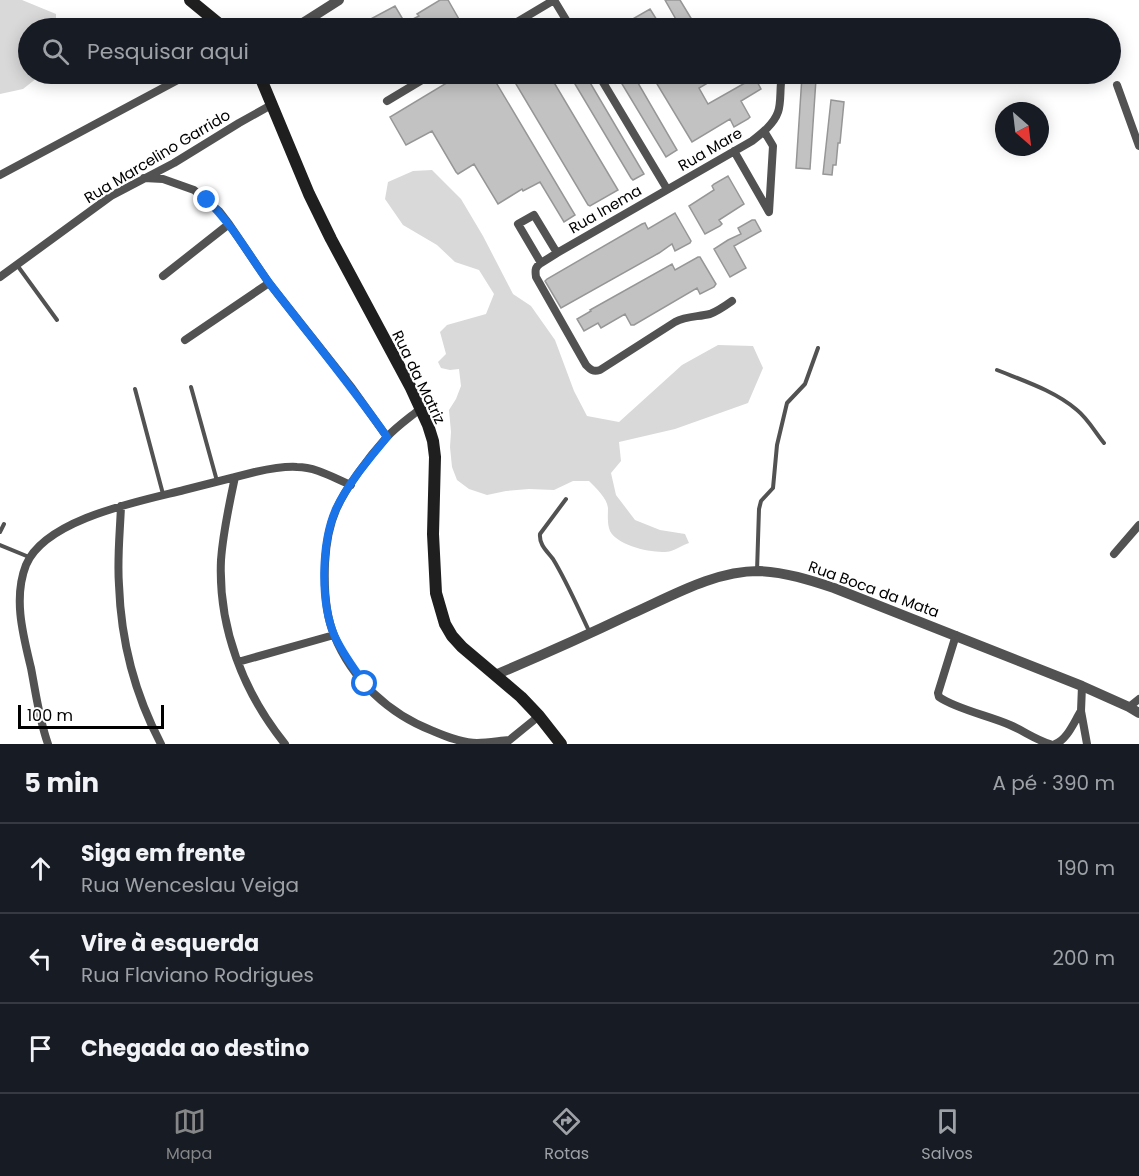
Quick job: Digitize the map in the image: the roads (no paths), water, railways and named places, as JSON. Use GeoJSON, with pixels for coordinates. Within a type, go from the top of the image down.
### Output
{"type":"FeatureCollection","features":[{"type":"Feature","properties":{"kind":"main road"},"geometry":{"type":"LineString","coordinates":[[190,0],[212,18]]}},
{"type":"Feature","properties":{"kind":"main road","name":"Rua da Matriz"},"geometry":{"type":"LineString","coordinates":[[264,84],[309,194],[411,388],[433,441],[435,457],[434,567],[436,592],[445,624],[462,647],[521,697],[561,744]]}},
{"type":"Feature","properties":{"kind":"street"},"geometry":{"type":"LineString","coordinates":[[311,18],[339,0]]}},
{"type":"Feature","properties":{"kind":"street"},"geometry":{"type":"LineString","coordinates":[[524,18],[554,0],[565,18]]}},
{"type":"Feature","properties":{"kind":"street"},"geometry":{"type":"LineString","coordinates":[[0,174],[170,84]]}},
{"type":"Feature","properties":{"kind":"street"},"geometry":{"type":"LineString","coordinates":[[387,101],[415,84]]}},
{"type":"Feature","properties":{"kind":"street"},"geometry":{"type":"LineString","coordinates":[[604,84],[667,189]]}},
{"type":"Feature","properties":{"kind":"street"},"geometry":{"type":"LineString","coordinates":[[734,151],[769,212],[773,146],[764,130],[779,112],[781,84]]}},
{"type":"Feature","properties":{"kind":"street"},"geometry":{"type":"LineString","coordinates":[[1117,85],[1139,146]]}},
{"type":"Feature","properties":{"kind":"street","name":"Rua Marcelino Garrido"},"geometry":{"type":"LineString","coordinates":[[0,277],[111,196],[174,163],[273,104]]}},
{"type":"Feature","properties":{"kind":"street","name":"Rua Mare"},"geometry":{"type":"LineString","coordinates":[[667,189],[752,141],[764,130]]}},
{"type":"Feature","properties":{"kind":"street"},"geometry":{"type":"LineString","coordinates":[[144,178],[163,178],[194,190],[219,211],[269,283],[352,388],[387,437]]}},
{"type":"Feature","properties":{"kind":"street","name":"Rua Inema"},"geometry":{"type":"LineString","coordinates":[[541,263],[667,189]]}},
{"type":"Feature","properties":{"kind":"street"},"geometry":{"type":"LineString","coordinates":[[557,254],[534,215],[518,224],[541,263],[535,270],[536,277],[591,370],[600,370],[683,318],[709,314],[732,301]]}},
{"type":"Feature","properties":{"kind":"street"},"geometry":{"type":"LineString","coordinates":[[162,276],[229,224]]}},
{"type":"Feature","properties":{"kind":"street"},"geometry":{"type":"LineString","coordinates":[[185,340],[269,283]]}},
{"type":"Feature","properties":{"kind":"street"},"geometry":{"type":"LineString","coordinates":[[420,409],[387,437],[336,509],[330,529],[324,581],[334,634],[343,652],[365,684],[386,706],[423,727],[461,741],[506,742],[538,716]]}},
{"type":"Feature","properties":{"kind":"street"},"geometry":{"type":"LineString","coordinates":[[48,744],[39,713],[20,621],[21,583],[26,566],[46,540],[90,517],[122,506],[277,468],[312,469],[351,485]]}},
{"type":"Feature","properties":{"kind":"street"},"geometry":{"type":"LineString","coordinates":[[234,477],[221,561],[221,590],[225,621],[238,662],[254,697],[265,717],[285,744]]}},
{"type":"Feature","properties":{"kind":"street"},"geometry":{"type":"LineString","coordinates":[[122,506],[118,584],[126,646],[134,684],[160,744]]}},
{"type":"Feature","properties":{"kind":"street"},"geometry":{"type":"LineString","coordinates":[[1114,554],[1139,525]]}},
{"type":"Feature","properties":{"kind":"street","name":"Rua Boca da Mata"},"geometry":{"type":"LineString","coordinates":[[495,675],[691,587],[715,579],[757,571],[805,578],[956,635],[1082,686],[1134,710]]}},
{"type":"Feature","properties":{"kind":"street"},"geometry":{"type":"LineString","coordinates":[[238,662],[334,634]]}},
{"type":"Feature","properties":{"kind":"street"},"geometry":{"type":"LineString","coordinates":[[956,635],[938,693],[939,697],[1010,725],[1050,744]]}},
{"type":"Feature","properties":{"kind":"street"},"geometry":{"type":"LineString","coordinates":[[1082,686],[1082,711],[1087,744]]}},
{"type":"Feature","properties":{"kind":"street"},"geometry":{"type":"LineString","coordinates":[[1134,710],[1139,699]]}},
{"type":"Feature","properties":{"kind":"street"},"geometry":{"type":"LineString","coordinates":[[1055,744],[1064,738],[1082,711]]}},
{"type":"Feature","properties":{"kind":"lane"},"geometry":{"type":"LineString","coordinates":[[17,265],[57,320]]}},
{"type":"Feature","properties":{"kind":"lane"},"geometry":{"type":"LineString","coordinates":[[757,571],[759,509],[761,501],[773,488],[777,444],[784,412],[787,403],[804,384],[818,348]]}},
{"type":"Feature","properties":{"kind":"lane"},"geometry":{"type":"LineString","coordinates":[[997,370],[1030,383],[1068,403],[1085,417],[1104,442]]}},
{"type":"Feature","properties":{"kind":"lane"},"geometry":{"type":"LineString","coordinates":[[191,387],[217,482]]}},
{"type":"Feature","properties":{"kind":"lane"},"geometry":{"type":"LineString","coordinates":[[135,389],[163,495]]}},
{"type":"Feature","properties":{"kind":"lane"},"geometry":{"type":"LineString","coordinates":[[566,499],[540,534],[539,539],[560,570],[590,633]]}},
{"type":"Feature","properties":{"kind":"lane"},"geometry":{"type":"LineString","coordinates":[[0,531],[4,524]]}},
{"type":"Feature","properties":{"kind":"lane"},"geometry":{"type":"LineString","coordinates":[[0,545],[30,558]]}}]}
